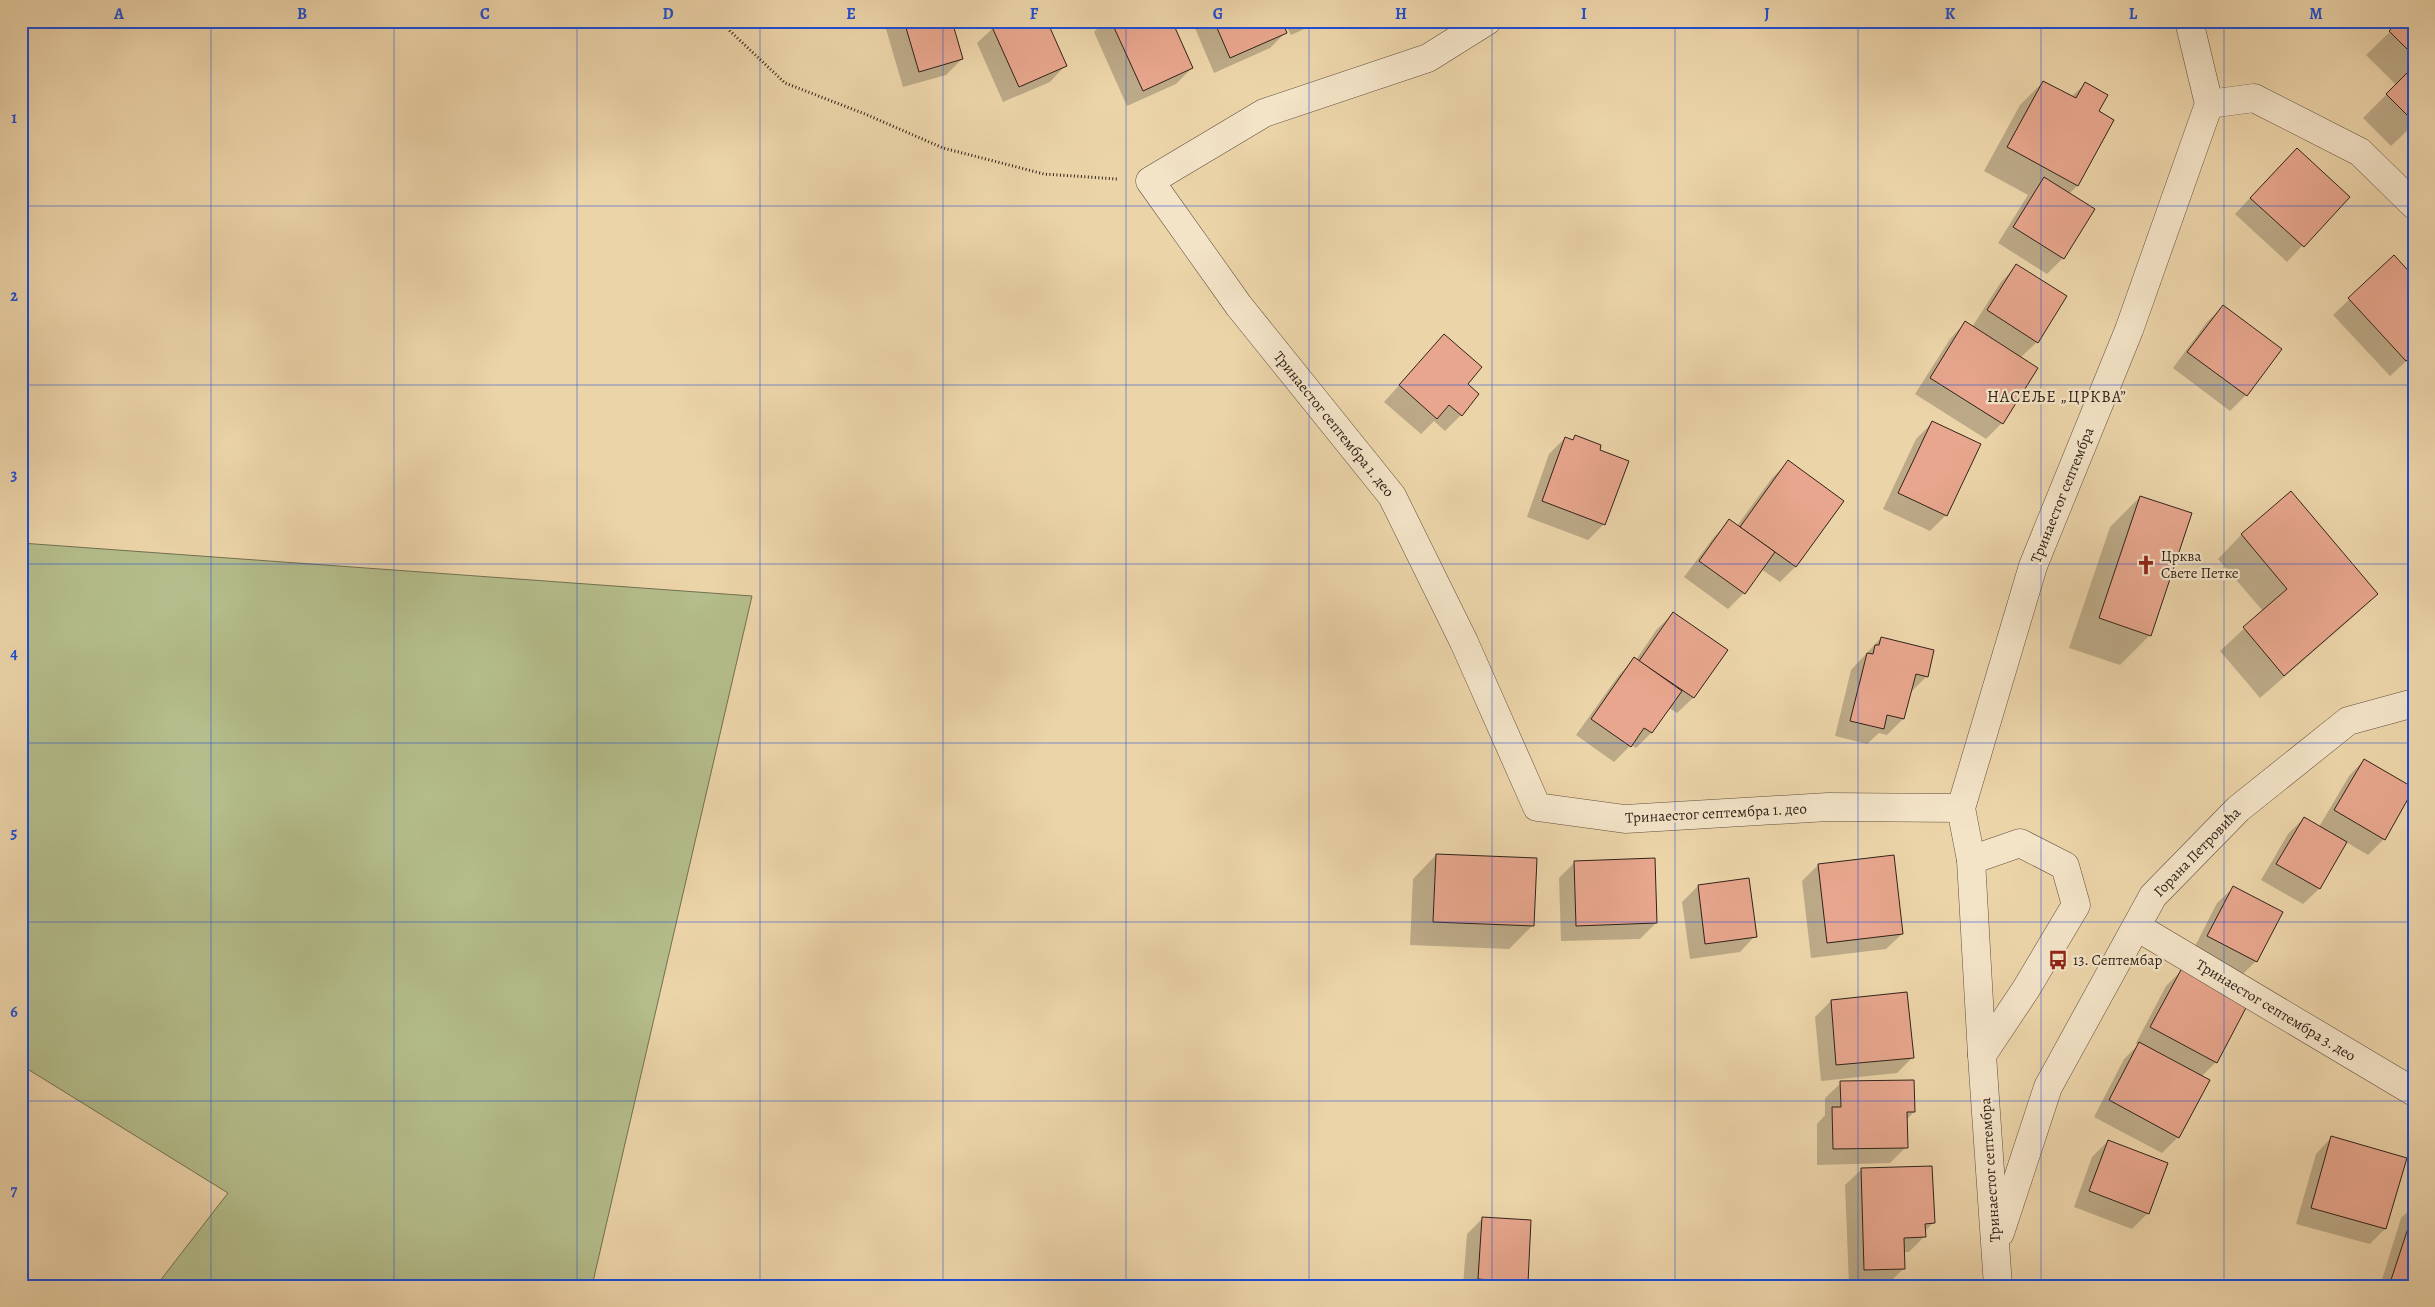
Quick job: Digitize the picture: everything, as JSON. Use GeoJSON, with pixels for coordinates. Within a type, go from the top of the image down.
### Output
{"type":"FeatureCollection","features":[{"type":"Feature","properties":{"kind":"street"},"geometry":{"type":"LineString","coordinates":[[1150,181],[1264,113],[1428,58],[1487,21]]}},
{"type":"Feature","properties":{"kind":"street"},"geometry":{"type":"LineString","coordinates":[[2189,21],[2209,104],[2254,98],[2360,152],[2414,205]]}},
{"type":"Feature","properties":{"kind":"street","name":"Тринаестог септембра"},"geometry":{"type":"LineString","coordinates":[[1998,1286],[1982,1055],[1972,860],[1961,808],[2033,566],[2129,330],[2209,104]]}},
{"type":"Feature","properties":{"kind":"street","name":"Тринаестог септембра 1. део"},"geometry":{"type":"LineString","coordinates":[[1150,181],[1239,306],[1392,496],[1464,642],[1538,807],[1625,819],[1828,807],[1961,808]]}},
{"type":"Feature","properties":{"kind":"street","name":"Горана Петровића"},"geometry":{"type":"LineString","coordinates":[[1996,1246],[2048,1087],[2153,896],[2238,809],[2348,721],[2414,702]]}},
{"type":"Feature","properties":{"kind":"street"},"geometry":{"type":"LineString","coordinates":[[1972,860],[2020,843],[2065,866],[2076,905],[2026,989],[1982,1055]]}},
{"type":"Feature","properties":{"kind":"street","name":"Тринаестог септембра 3. део"},"geometry":{"type":"LineString","coordinates":[[2137,927],[2414,1092]]}},
{"type":"Feature","properties":{"kind":"path"},"geometry":{"type":"LineString","coordinates":[[724,21],[730,31],[785,83],[866,114],[943,148],[1044,174],[1150,181]]}},
{"type":"Feature","properties":{"kind":"green space"},"geometry":{"type":"Polygon","coordinates":[[[21,543],[752,596],[592,1286],[156,1286],[228,1193],[21,1065],[21,543]]]}},
{"type":"Feature","properties":{"kind":"building"},"geometry":{"type":"Polygon","coordinates":[[[904,21],[952,21],[963,59],[919,72],[904,21]]]}},
{"type":"Feature","properties":{"kind":"building"},"geometry":{"type":"Polygon","coordinates":[[[1004,21],[1047,21],[1067,66],[1019,87],[992,27],[1004,21]]]}},
{"type":"Feature","properties":{"kind":"building"},"geometry":{"type":"Polygon","coordinates":[[[1111,21],[1172,21],[1193,68],[1143,91],[1111,21]]]}},
{"type":"Feature","properties":{"kind":"building"},"geometry":{"type":"Polygon","coordinates":[[[1214,21],[1282,21],[1287,33],[1230,58],[1214,21]]]}},
{"type":"Feature","properties":{"kind":"building"},"geometry":{"type":"Polygon","coordinates":[[[2399,21],[2414,21],[2414,56],[2389,31],[2399,21]]]}},
{"type":"Feature","properties":{"kind":"building"},"geometry":{"type":"Polygon","coordinates":[[[2414,66],[2414,122],[2386,94],[2414,66]]]}},
{"type":"Feature","properties":{"kind":"building"},"geometry":{"type":"Polygon","coordinates":[[[2043,81],[2076,98],[2085,82],[2108,95],[2099,111],[2114,120],[2078,186],[2007,147],[2043,81]]]}},
{"type":"Feature","properties":{"kind":"building"},"geometry":{"type":"Polygon","coordinates":[[[2297,148],[2350,197],[2304,247],[2250,198],[2297,148]]]}},
{"type":"Feature","properties":{"kind":"building"},"geometry":{"type":"Polygon","coordinates":[[[2044,177],[2095,209],[2064,259],[2013,227],[2044,177]]]}},
{"type":"Feature","properties":{"kind":"building"},"geometry":{"type":"Polygon","coordinates":[[[2394,255],[2414,277],[2414,354],[2406,361],[2348,298],[2394,255]]]}},
{"type":"Feature","properties":{"kind":"building"},"geometry":{"type":"Polygon","coordinates":[[[2016,264],[2067,296],[2038,343],[1987,310],[2016,264]]]}},
{"type":"Feature","properties":{"kind":"building"},"geometry":{"type":"Polygon","coordinates":[[[2223,305],[2282,349],[2247,396],[2187,352],[2223,305]]]}},
{"type":"Feature","properties":{"kind":"building"},"geometry":{"type":"Polygon","coordinates":[[[1965,321],[2038,368],[2003,424],[1930,378],[1965,321]]]}},
{"type":"Feature","properties":{"kind":"building"},"geometry":{"type":"Polygon","coordinates":[[[1444,334],[1482,367],[1468,384],[1479,394],[1462,416],[1449,405],[1437,419],[1399,385],[1444,334]]]}},
{"type":"Feature","properties":{"kind":"building"},"geometry":{"type":"Polygon","coordinates":[[[1932,421],[1981,444],[1947,516],[1898,493],[1932,421]]]}},
{"type":"Feature","properties":{"kind":"building"},"geometry":{"type":"Polygon","coordinates":[[[1575,435],[1601,445],[1600,450],[1629,461],[1605,525],[1542,501],[1565,437],[1573,440],[1575,435]]]}},
{"type":"Feature","properties":{"kind":"building"},"geometry":{"type":"Polygon","coordinates":[[[1788,460],[1844,501],[1796,567],[1740,527],[1788,460]]]}},
{"type":"Feature","properties":{"kind":"building"},"geometry":{"type":"Polygon","coordinates":[[[2291,491],[2378,594],[2284,676],[2243,627],[2287,589],[2241,534],[2291,491]]]}},
{"type":"Feature","properties":{"kind":"building","name":"Црква Свете Петке"},"geometry":{"type":"Polygon","coordinates":[[[2140,496],[2192,513],[2151,636],[2099,618],[2140,496]]]}},
{"type":"Feature","properties":{"kind":"building"},"geometry":{"type":"Polygon","coordinates":[[[1729,519],[1775,552],[1745,594],[1699,561],[1729,519]]]}},
{"type":"Feature","properties":{"kind":"building"},"geometry":{"type":"Polygon","coordinates":[[[1673,612],[1728,650],[1694,698],[1639,661],[1673,612]]]}},
{"type":"Feature","properties":{"kind":"building"},"geometry":{"type":"Polygon","coordinates":[[[1881,637],[1934,650],[1928,677],[1916,674],[1904,719],[1887,715],[1884,729],[1850,721],[1867,653],[1873,654],[1875,645],[1879,645],[1881,637]]]}},
{"type":"Feature","properties":{"kind":"building"},"geometry":{"type":"Polygon","coordinates":[[[1634,657],[1682,691],[1652,733],[1644,728],[1631,747],[1591,719],[1634,657]]]}},
{"type":"Feature","properties":{"kind":"building"},"geometry":{"type":"Polygon","coordinates":[[[2364,759],[2414,788],[2385,840],[2334,810],[2364,759]]]}},
{"type":"Feature","properties":{"kind":"building"},"geometry":{"type":"Polygon","coordinates":[[[2304,817],[2347,842],[2320,889],[2276,864],[2304,817]]]}},
{"type":"Feature","properties":{"kind":"building"},"geometry":{"type":"Polygon","coordinates":[[[1436,854],[1537,858],[1534,926],[1433,922],[1436,854]]]}},
{"type":"Feature","properties":{"kind":"building"},"geometry":{"type":"Polygon","coordinates":[[[1894,855],[1903,934],[1827,943],[1818,864],[1894,855]]]}},
{"type":"Feature","properties":{"kind":"building"},"geometry":{"type":"Polygon","coordinates":[[[1655,858],[1657,923],[1576,926],[1574,861],[1655,858]]]}},
{"type":"Feature","properties":{"kind":"building"},"geometry":{"type":"Polygon","coordinates":[[[1749,878],[1757,937],[1705,944],[1698,885],[1749,878]]]}},
{"type":"Feature","properties":{"kind":"building"},"geometry":{"type":"Polygon","coordinates":[[[2233,886],[2283,912],[2257,962],[2207,936],[2233,886]]]}},
{"type":"Feature","properties":{"kind":"building"},"geometry":{"type":"Polygon","coordinates":[[[2182,968],[2248,1004],[2217,1063],[2150,1027],[2182,968]]]}},
{"type":"Feature","properties":{"kind":"building"},"geometry":{"type":"Polygon","coordinates":[[[1907,992],[1914,1058],[1836,1065],[1831,1000],[1907,992]]]}},
{"type":"Feature","properties":{"kind":"building"},"geometry":{"type":"Polygon","coordinates":[[[2139,1042],[2210,1080],[2179,1138],[2109,1100],[2139,1042]]]}},
{"type":"Feature","properties":{"kind":"building"},"geometry":{"type":"Polygon","coordinates":[[[1914,1080],[1915,1112],[1907,1112],[1908,1148],[1833,1149],[1832,1107],[1841,1107],[1840,1081],[1914,1080]]]}},
{"type":"Feature","properties":{"kind":"building"},"geometry":{"type":"Polygon","coordinates":[[[2331,1136],[2407,1158],[2386,1229],[2311,1208],[2331,1136]]]}},
{"type":"Feature","properties":{"kind":"building"},"geometry":{"type":"Polygon","coordinates":[[[2108,1140],[2168,1163],[2149,1214],[2089,1191],[2108,1140]]]}},
{"type":"Feature","properties":{"kind":"building"},"geometry":{"type":"Polygon","coordinates":[[[1932,1166],[1935,1223],[1925,1224],[1926,1237],[1904,1238],[1905,1269],[1864,1270],[1861,1168],[1932,1166]]]}},
{"type":"Feature","properties":{"kind":"building"},"geometry":{"type":"Polygon","coordinates":[[[2414,1210],[2414,1286],[2389,1286],[2414,1210]]]}},
{"type":"Feature","properties":{"kind":"building"},"geometry":{"type":"Polygon","coordinates":[[[1482,1217],[1531,1220],[1528,1283],[1478,1279],[1482,1217]]]}},
{"type":"Feature","properties":{"kind":"place","name":"Црква Свете Петке"},"geometry":{"type":"Point","coordinates":[2146,565]}},
{"type":"Feature","properties":{"kind":"place","name":"13. Септембар"},"geometry":{"type":"Point","coordinates":[2058,960]}},
{"type":"Feature","properties":{"kind":"district","name":"НАСЕЉЕ „ЦРКВА”"},"geometry":{"type":"Point","coordinates":[2057,397]}}]}
